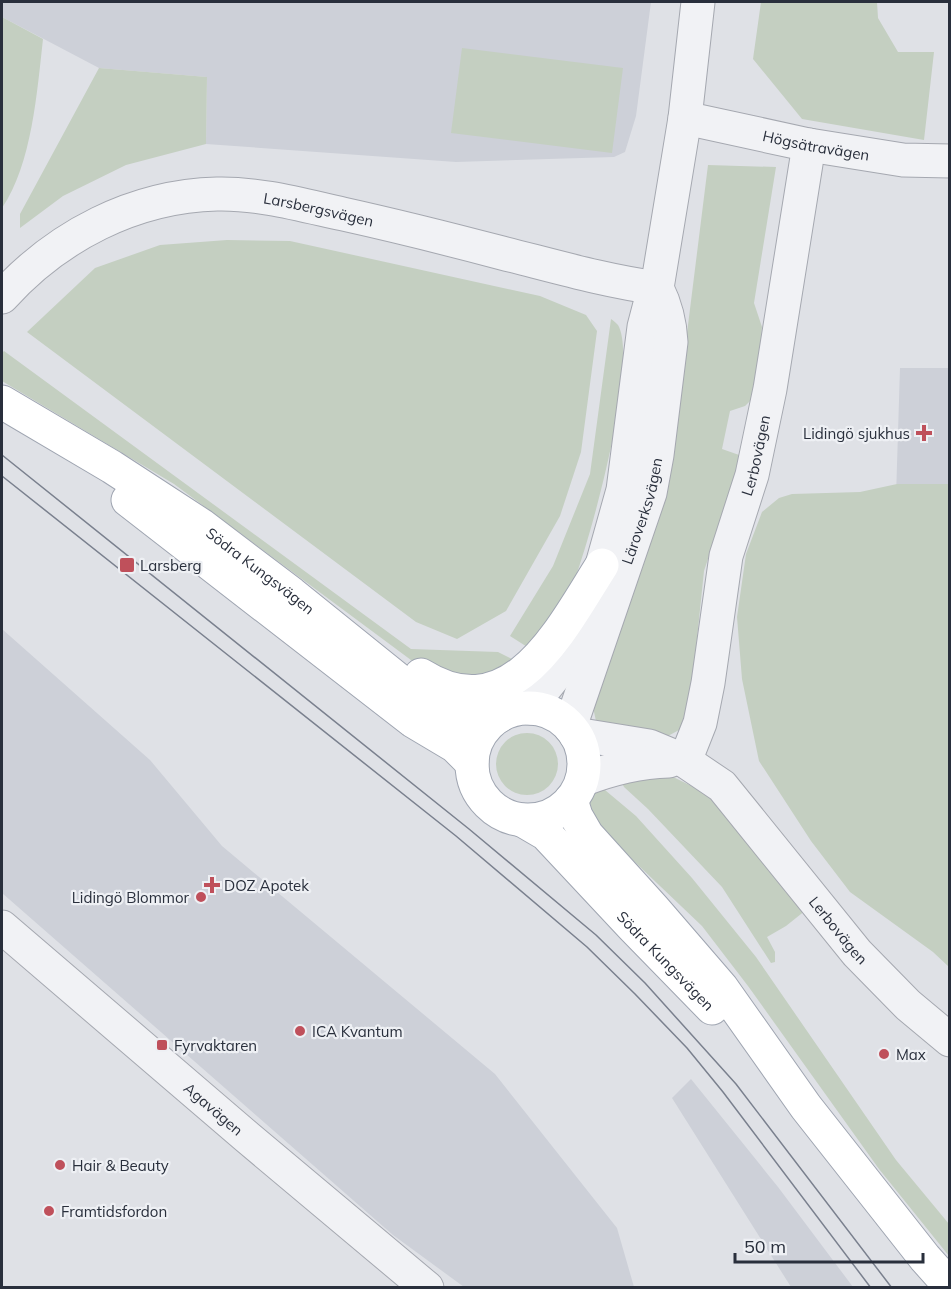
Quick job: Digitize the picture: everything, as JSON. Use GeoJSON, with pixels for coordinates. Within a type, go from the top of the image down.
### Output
{"type":"FeatureCollection","features":[{"type":"Feature","properties":{"kind":"main road","name":"Södra Kungsvägen"},"geometry":{"type":"LineString","coordinates":[[11,408],[112,467],[201,525],[292,594],[416,694],[446,711],[468,717],[542,710],[553,714],[573,731],[584,757],[577,790],[576,816],[587,836],[722,988],[806,1107],[950,1287]]}},
{"type":"Feature","properties":{"kind":"main road","name":"Södra Kungsvägen"},"geometry":{"type":"LineString","coordinates":[[11,408],[413,722],[455,746],[472,763],[475,783],[484,799],[499,812],[522,820],[546,834],[806,1107]]}},
{"type":"Feature","properties":{"kind":"main road"},"geometry":{"type":"LineString","coordinates":[[292,594],[426,678],[455,691],[483,690],[514,680],[535,662],[568,618],[602,565]]}},
{"type":"Feature","properties":{"kind":"main road"},"geometry":{"type":"LineString","coordinates":[[472,763],[478,739],[486,728],[514,712]]}},
{"type":"Feature","properties":{"kind":"main road"},"geometry":{"type":"LineString","coordinates":[[522,820],[535,820],[559,811],[577,790]]}},
{"type":"Feature","properties":{"kind":"street","name":"Läroverksvägen"},"geometry":{"type":"LineString","coordinates":[[514,712],[561,668],[578,633],[602,565],[622,490],[644,327],[657,288],[685,118],[698,2]]}},
{"type":"Feature","properties":{"kind":"street","name":"Högsätravägen"},"geometry":{"type":"LineString","coordinates":[[685,118],[809,146],[903,160],[950,161]]}},
{"type":"Feature","properties":{"kind":"street","name":"Lerbovägen"},"geometry":{"type":"LineString","coordinates":[[686,761],[700,723],[708,683],[726,556],[752,475],[770,389],[809,146]]}},
{"type":"Feature","properties":{"kind":"street","name":"Larsbergsvägen"},"geometry":{"type":"LineString","coordinates":[[5,293],[48,254],[83,230],[147,204],[217,194],[258,197],[310,207],[417,230],[614,282],[657,288]]}},
{"type":"Feature","properties":{"kind":"street","name":"Läroverksvägen"},"geometry":{"type":"LineString","coordinates":[[573,731],[650,493],[671,342],[670,323],[665,304],[657,288]]}},
{"type":"Feature","properties":{"kind":"street","name":"Lerbovägen"},"geometry":{"type":"LineString","coordinates":[[573,731],[649,746],[686,761],[722,786],[857,953],[908,1005],[950,1040]]}},
{"type":"Feature","properties":{"kind":"street"},"geometry":{"type":"LineString","coordinates":[[577,790],[609,769],[646,762],[686,761]]}},
{"type":"Feature","properties":{"kind":"street","name":"Agavägen"},"geometry":{"type":"LineString","coordinates":[[2,927],[256,1145],[427,1287]]}},
{"type":"Feature","properties":{"kind":"shaded area"},"geometry":{"type":"Polygon","coordinates":[[[2,2],[651,2],[636,116],[625,152],[614,157],[456,162],[206,144],[207,77],[99,68],[2,17],[2,2]]]}},
{"type":"Feature","properties":{"kind":"shaded area","name":"Lidingö sjukhus"},"geometry":{"type":"Polygon","coordinates":[[[900,368],[949,368],[949,560],[896,497],[900,368]]]}},
{"type":"Feature","properties":{"kind":"shaded area"},"geometry":{"type":"Polygon","coordinates":[[[2,629],[150,760],[222,846],[495,1074],[617,1228],[634,1287],[464,1287],[393,1235],[2,893],[2,629]]]}},
{"type":"Feature","properties":{"kind":"shaded area"},"geometry":{"type":"Polygon","coordinates":[[[691,1079],[778,1187],[853,1287],[791,1287],[672,1098],[691,1079]]]}},
{"type":"Feature","properties":{"kind":"green space"},"geometry":{"type":"Polygon","coordinates":[[[761,2],[877,2],[878,18],[898,52],[934,52],[924,140],[802,119],[753,59],[761,2]]]}},
{"type":"Feature","properties":{"kind":"green space"},"geometry":{"type":"Polygon","coordinates":[[[2,17],[43,39],[27,149],[12,190],[2,208],[2,17]]]}},
{"type":"Feature","properties":{"kind":"green space"},"geometry":{"type":"Polygon","coordinates":[[[462,48],[623,68],[612,153],[451,133],[462,48]]]}},
{"type":"Feature","properties":{"kind":"green space"},"geometry":{"type":"Polygon","coordinates":[[[99,68],[207,77],[206,144],[126,165],[63,196],[20,228],[20,214],[99,68]]]}},
{"type":"Feature","properties":{"kind":"green space"},"geometry":{"type":"Polygon","coordinates":[[[708,165],[776,167],[754,303],[762,327],[757,394],[745,406],[730,411],[722,449],[742,456],[704,571],[696,648],[697,674],[681,729],[666,737],[597,726],[593,707],[680,389],[708,165]]]}},
{"type":"Feature","properties":{"kind":"green space"},"geometry":{"type":"Polygon","coordinates":[[[227,240],[290,241],[540,296],[586,315],[597,331],[581,452],[560,516],[506,611],[457,639],[416,622],[27,332],[95,268],[160,245],[227,240]]]}},
{"type":"Feature","properties":{"kind":"green space"},"geometry":{"type":"Polygon","coordinates":[[[611,319],[618,325],[623,346],[622,377],[617,416],[598,502],[577,575],[565,604],[532,650],[510,636],[553,566],[590,474],[611,319]]]}},
{"type":"Feature","properties":{"kind":"green space"},"geometry":{"type":"Polygon","coordinates":[[[4,351],[411,649],[498,652],[518,662],[468,680],[415,663],[174,484],[2,381],[2,353],[4,351]]]}},
{"type":"Feature","properties":{"kind":"green space"},"geometry":{"type":"Polygon","coordinates":[[[897,484],[949,484],[949,967],[933,952],[850,892],[811,841],[759,761],[742,679],[737,617],[746,554],[762,512],[779,498],[792,494],[860,492],[897,484]]]}},
{"type":"Feature","properties":{"kind":"green space"},"geometry":{"type":"Polygon","coordinates":[[[521,733],[533,733],[549,742],[556,752],[558,764],[556,776],[549,786],[533,795],[521,795],[510,790],[501,781],[496,770],[496,758],[501,747],[510,738],[521,733]]]}},
{"type":"Feature","properties":{"kind":"green space"},"geometry":{"type":"Polygon","coordinates":[[[665,773],[714,797],[806,910],[767,937],[775,952],[775,962],[771,963],[722,887],[624,787],[618,776],[665,773]]]}},
{"type":"Feature","properties":{"kind":"green space"},"geometry":{"type":"Polygon","coordinates":[[[599,785],[636,816],[692,878],[756,957],[896,1160],[949,1224],[949,1256],[879,1169],[748,986],[702,926],[597,826],[589,806],[590,791],[599,785]]]}},
{"type":"Feature","properties":{"kind":"tram line"},"geometry":{"type":"LineString","coordinates":[[2,455],[469,829],[596,935],[645,983],[736,1084],[892,1288]]}},
{"type":"Feature","properties":{"kind":"tram line"},"geometry":{"type":"LineString","coordinates":[[2,476],[456,836],[587,947],[687,1048],[871,1288]]}},
{"type":"Feature","properties":{"kind":"place","name":"Lidingö sjukhus"},"geometry":{"type":"Point","coordinates":[924,433]}},
{"type":"Feature","properties":{"kind":"place","name":"Larsberg"},"geometry":{"type":"Point","coordinates":[127,565]}},
{"type":"Feature","properties":{"kind":"place","name":"DOZ Apotek"},"geometry":{"type":"Point","coordinates":[212,885]}},
{"type":"Feature","properties":{"kind":"place","name":"Lidingö Blommor"},"geometry":{"type":"Point","coordinates":[201,897]}},
{"type":"Feature","properties":{"kind":"place","name":"ICA Kvantum"},"geometry":{"type":"Point","coordinates":[300,1031]}},
{"type":"Feature","properties":{"kind":"place","name":"Fyrvaktaren"},"geometry":{"type":"Point","coordinates":[162,1045]}},
{"type":"Feature","properties":{"kind":"place","name":"Max"},"geometry":{"type":"Point","coordinates":[884,1054]}},
{"type":"Feature","properties":{"kind":"place","name":"Hair & Beauty"},"geometry":{"type":"Point","coordinates":[60,1165]}},
{"type":"Feature","properties":{"kind":"place","name":"Framtidsfordon"},"geometry":{"type":"Point","coordinates":[49,1211]}}]}
